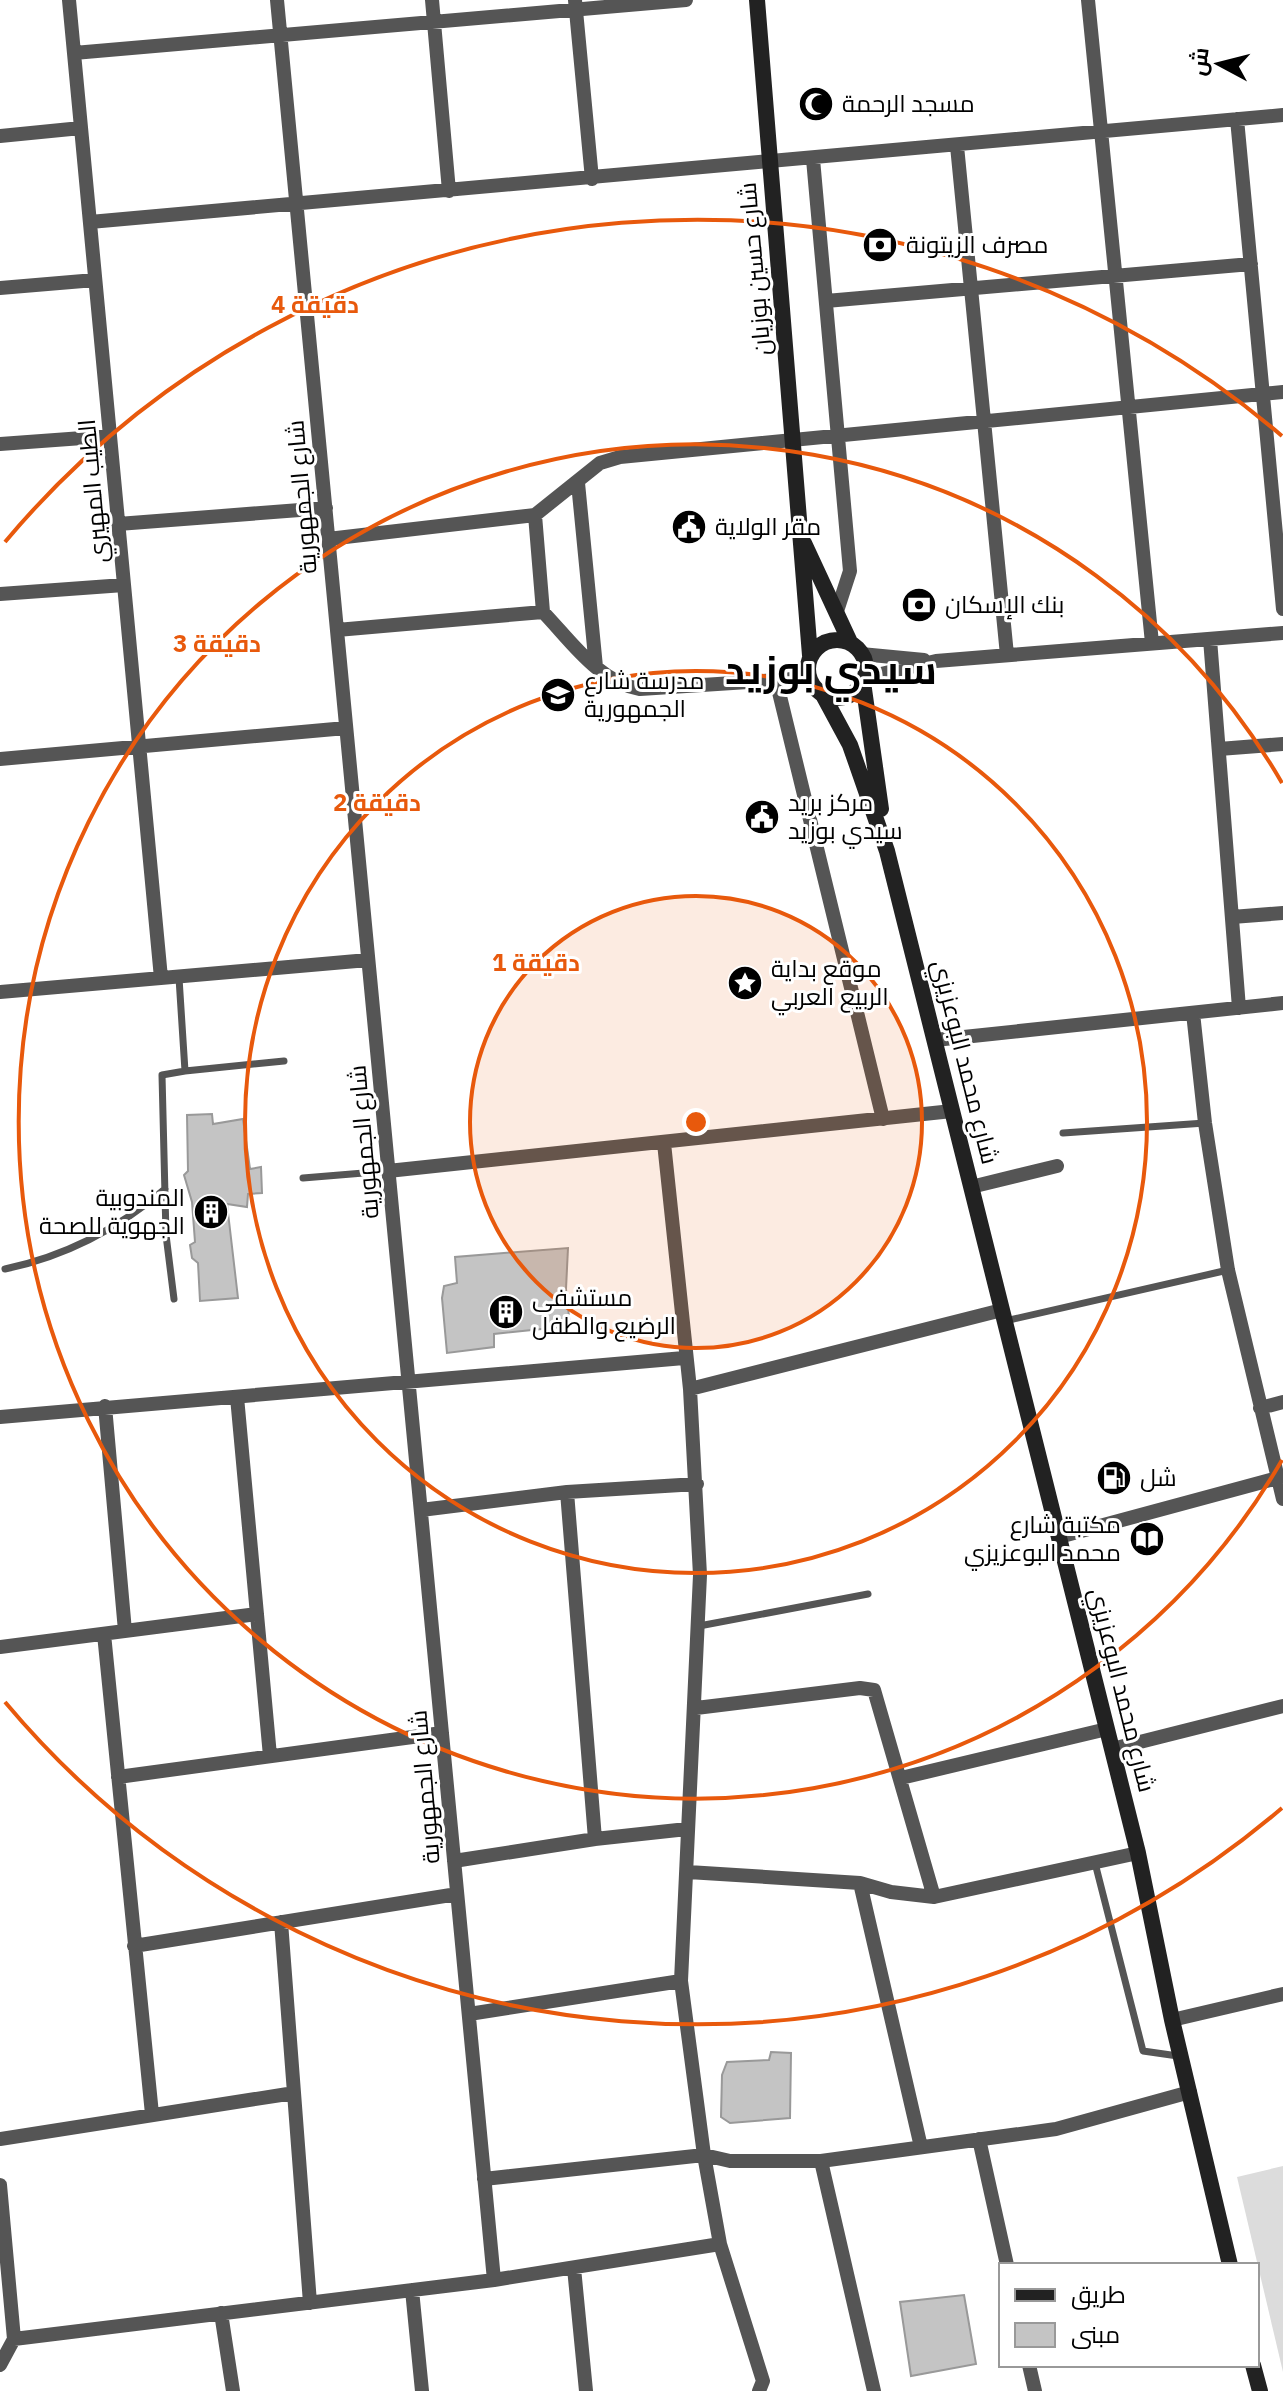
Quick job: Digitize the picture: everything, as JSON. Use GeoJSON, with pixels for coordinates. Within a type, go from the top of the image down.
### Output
{"type":"FeatureCollection","features":[{"type":"Feature","properties":{"kind":"main road","name":"شارع حسين بوزيان"},"geometry":{"type":"LineString","coordinates":[[757,0],[810,655]]}},
{"type":"Feature","properties":{"kind":"main road","name":"شارع حسين بوزيان"},"geometry":{"type":"LineString","coordinates":[[800,534],[856,648]]}},
{"type":"Feature","properties":{"kind":"main road"},"geometry":{"type":"LineString","coordinates":[[828,641],[856,648],[864,680],[846,697],[823,695],[809,678],[810,655],[828,641]]}},
{"type":"Feature","properties":{"kind":"main road","name":"شارع محمد البوعزيزي"},"geometry":{"type":"LineString","coordinates":[[864,680],[887,851]]}},
{"type":"Feature","properties":{"kind":"main road","name":"شارع محمد البوعزيزي"},"geometry":{"type":"LineString","coordinates":[[823,695],[850,745],[887,851],[1138,1853],[1172,2020],[1230,2263]]}},
{"type":"Feature","properties":{"kind":"main road"},"geometry":{"type":"LineString","coordinates":[[1254,2367],[1260,2391]]}},
{"type":"Feature","properties":{"kind":"street","name":"الطيب المهيري"},"geometry":{"type":"LineString","coordinates":[[69,0],[161,978]]}},
{"type":"Feature","properties":{"kind":"street","name":"شارع الجمهورية"},"geometry":{"type":"LineString","coordinates":[[277,0],[494,2280]]}},
{"type":"Feature","properties":{"kind":"street"},"geometry":{"type":"LineString","coordinates":[[432,0],[449,191]]}},
{"type":"Feature","properties":{"kind":"street"},"geometry":{"type":"LineString","coordinates":[[74,53],[434,22],[575,5],[686,0]]}},
{"type":"Feature","properties":{"kind":"street"},"geometry":{"type":"LineString","coordinates":[[1088,0],[1152,643]]}},
{"type":"Feature","properties":{"kind":"street"},"geometry":{"type":"LineString","coordinates":[[575,5],[592,179]]}},
{"type":"Feature","properties":{"kind":"street"},"geometry":{"type":"LineString","coordinates":[[90,222],[1283,115]]}},
{"type":"Feature","properties":{"kind":"street"},"geometry":{"type":"LineString","coordinates":[[1237,119],[1283,609]]}},
{"type":"Feature","properties":{"kind":"street"},"geometry":{"type":"LineString","coordinates":[[0,136],[81,128]]}},
{"type":"Feature","properties":{"kind":"street"},"geometry":{"type":"LineString","coordinates":[[957,146],[1007,655]]}},
{"type":"Feature","properties":{"kind":"street"},"geometry":{"type":"LineString","coordinates":[[813,159],[850,571],[837,611]]}},
{"type":"Feature","properties":{"kind":"street"},"geometry":{"type":"LineString","coordinates":[[826,301],[1251,264]]}},
{"type":"Feature","properties":{"kind":"street"},"geometry":{"type":"LineString","coordinates":[[0,288],[95,280]]}},
{"type":"Feature","properties":{"kind":"street"},"geometry":{"type":"LineString","coordinates":[[328,539],[535,515],[600,463],[620,457],[1283,392]]}},
{"type":"Feature","properties":{"kind":"street"},"geometry":{"type":"LineString","coordinates":[[0,444],[110,436]]}},
{"type":"Feature","properties":{"kind":"street"},"geometry":{"type":"LineString","coordinates":[[578,483],[596,667]]}},
{"type":"Feature","properties":{"kind":"street"},"geometry":{"type":"LineString","coordinates":[[118,524],[326,508]]}},
{"type":"Feature","properties":{"kind":"street"},"geometry":{"type":"LineString","coordinates":[[535,515],[543,612],[596,667],[623,687],[640,689],[809,678]]}},
{"type":"Feature","properties":{"kind":"street"},"geometry":{"type":"LineString","coordinates":[[0,594],[124,585]]}},
{"type":"Feature","properties":{"kind":"street"},"geometry":{"type":"LineString","coordinates":[[337,630],[543,612]]}},
{"type":"Feature","properties":{"kind":"street"},"geometry":{"type":"LineString","coordinates":[[864,680],[936,661],[1283,633]]}},
{"type":"Feature","properties":{"kind":"street"},"geometry":{"type":"LineString","coordinates":[[1210,639],[1239,1008]]}},
{"type":"Feature","properties":{"kind":"street"},"geometry":{"type":"LineString","coordinates":[[856,648],[936,661]]}},
{"type":"Feature","properties":{"kind":"street"},"geometry":{"type":"LineString","coordinates":[[776,680],[883,1119]]}},
{"type":"Feature","properties":{"kind":"street"},"geometry":{"type":"LineString","coordinates":[[0,759],[346,728]]}},
{"type":"Feature","properties":{"kind":"street"},"geometry":{"type":"LineString","coordinates":[[1219,749],[1283,744]]}},
{"type":"Feature","properties":{"kind":"street"},"geometry":{"type":"LineString","coordinates":[[1232,917],[1283,913]]}},
{"type":"Feature","properties":{"kind":"street"},"geometry":{"type":"LineString","coordinates":[[0,992],[368,960]]}},
{"type":"Feature","properties":{"kind":"street"},"geometry":{"type":"LineString","coordinates":[[935,1040],[1283,1003]]}},
{"type":"Feature","properties":{"kind":"street"},"geometry":{"type":"LineString","coordinates":[[1193,1013],[1205,1123],[1228,1270],[1283,1499]]}},
{"type":"Feature","properties":{"kind":"street"},"geometry":{"type":"LineString","coordinates":[[388,1171],[952,1111]]}},
{"type":"Feature","properties":{"kind":"street"},"geometry":{"type":"LineString","coordinates":[[664,1143],[697,1484],[699,1626],[681,1981],[704,2155],[720,2244],[763,2381],[759,2391]]}},
{"type":"Feature","properties":{"kind":"street"},"geometry":{"type":"LineString","coordinates":[[971,1187],[1057,1166]]}},
{"type":"Feature","properties":{"kind":"street"},"geometry":{"type":"LineString","coordinates":[[690,1389],[1004,1315]]}},
{"type":"Feature","properties":{"kind":"street"},"geometry":{"type":"LineString","coordinates":[[0,1417],[684,1358]]}},
{"type":"Feature","properties":{"kind":"street"},"geometry":{"type":"LineString","coordinates":[[237,1397],[270,1756]]}},
{"type":"Feature","properties":{"kind":"street"},"geometry":{"type":"LineString","coordinates":[[1260,1408],[1283,1402]]}},
{"type":"Feature","properties":{"kind":"street"},"geometry":{"type":"LineString","coordinates":[[105,1406],[125,1631]]}},
{"type":"Feature","properties":{"kind":"street"},"geometry":{"type":"LineString","coordinates":[[1059,1537],[1278,1478]]}},
{"type":"Feature","properties":{"kind":"street"},"geometry":{"type":"LineString","coordinates":[[421,1510],[567,1492],[697,1484]]}},
{"type":"Feature","properties":{"kind":"street"},"geometry":{"type":"LineString","coordinates":[[567,1492],[595,1839]]}},
{"type":"Feature","properties":{"kind":"street"},"geometry":{"type":"LineString","coordinates":[[0,1647],[257,1614]]}},
{"type":"Feature","properties":{"kind":"street"},"geometry":{"type":"LineString","coordinates":[[104,1634],[152,2114]]}},
{"type":"Feature","properties":{"kind":"street"},"geometry":{"type":"LineString","coordinates":[[696,1708],[841,1690],[874,1690],[934,1897]]}},
{"type":"Feature","properties":{"kind":"street"},"geometry":{"type":"LineString","coordinates":[[1112,1749],[1283,1706]]}},
{"type":"Feature","properties":{"kind":"street"},"geometry":{"type":"LineString","coordinates":[[901,1778],[1107,1729]]}},
{"type":"Feature","properties":{"kind":"street"},"geometry":{"type":"LineString","coordinates":[[118,1777],[442,1733]]}},
{"type":"Feature","properties":{"kind":"street"},"geometry":{"type":"LineString","coordinates":[[454,1861],[595,1839],[687,1829]]}},
{"type":"Feature","properties":{"kind":"street"},"geometry":{"type":"LineString","coordinates":[[688,1872],[860,1883],[891,1892],[934,1897],[1138,1853]]}},
{"type":"Feature","properties":{"kind":"street"},"geometry":{"type":"LineString","coordinates":[[860,1883],[921,2147]]}},
{"type":"Feature","properties":{"kind":"street"},"geometry":{"type":"LineString","coordinates":[[134,1946],[457,1894]]}},
{"type":"Feature","properties":{"kind":"street"},"geometry":{"type":"LineString","coordinates":[[281,1922],[310,2303]]}},
{"type":"Feature","properties":{"kind":"street"},"geometry":{"type":"LineString","coordinates":[[469,2014],[681,1981]]}},
{"type":"Feature","properties":{"kind":"street"},"geometry":{"type":"LineString","coordinates":[[1172,2020],[1283,1994]]}},
{"type":"Feature","properties":{"kind":"street"},"geometry":{"type":"LineString","coordinates":[[484,2179],[704,2155],[730,2161],[821,2161],[1056,2129],[1190,2092]]}},
{"type":"Feature","properties":{"kind":"street"},"geometry":{"type":"LineString","coordinates":[[0,2139],[294,2093]]}},
{"type":"Feature","properties":{"kind":"street"},"geometry":{"type":"LineString","coordinates":[[979,2139],[1007,2263]]}},
{"type":"Feature","properties":{"kind":"street"},"geometry":{"type":"LineString","coordinates":[[821,2161],[874,2391]]}},
{"type":"Feature","properties":{"kind":"street"},"geometry":{"type":"LineString","coordinates":[[0,2185],[14,2339],[0,2365]]}},
{"type":"Feature","properties":{"kind":"street"},"geometry":{"type":"LineString","coordinates":[[14,2339],[494,2280],[720,2244]]}},
{"type":"Feature","properties":{"kind":"street"},"geometry":{"type":"LineString","coordinates":[[574,2268],[586,2391]]}},
{"type":"Feature","properties":{"kind":"street"},"geometry":{"type":"LineString","coordinates":[[412,2290],[422,2391]]}},
{"type":"Feature","properties":{"kind":"street"},"geometry":{"type":"LineString","coordinates":[[221,2313],[233,2391]]}},
{"type":"Feature","properties":{"kind":"street"},"geometry":{"type":"LineString","coordinates":[[1029,2367],[1035,2391]]}},
{"type":"Feature","properties":{"kind":"lane"},"geometry":{"type":"LineString","coordinates":[[179,976],[185,1071]]}},
{"type":"Feature","properties":{"kind":"lane"},"geometry":{"type":"LineString","coordinates":[[174,1299],[165,1189],[162,1075],[284,1061]]}},
{"type":"Feature","properties":{"kind":"lane"},"geometry":{"type":"LineString","coordinates":[[1063,1133],[1205,1123]]}},
{"type":"Feature","properties":{"kind":"lane"},"geometry":{"type":"LineString","coordinates":[[303,1178],[388,1171]]}},
{"type":"Feature","properties":{"kind":"lane"},"geometry":{"type":"LineString","coordinates":[[5,1269],[89,1242],[133,1216],[165,1189]]}},
{"type":"Feature","properties":{"kind":"lane"},"geometry":{"type":"LineString","coordinates":[[1004,1315],[1228,1270]]}},
{"type":"Feature","properties":{"kind":"lane"},"geometry":{"type":"LineString","coordinates":[[699,1626],[868,1594]]}},
{"type":"Feature","properties":{"kind":"lane"},"geometry":{"type":"LineString","coordinates":[[1095,1863],[1143,2051],[1181,2057]]}},
{"type":"Feature","properties":{"kind":"shaded area"},"geometry":{"type":"Polygon","coordinates":[[[1283,2166],[1283,2372],[1259,2263],[1237,2177],[1283,2166]]]}},
{"type":"Feature","properties":{"kind":"building","name":"المندوبية الجهوية للصحة"},"geometry":{"type":"Polygon","coordinates":[[[212,1114],[213,1124],[243,1119],[250,1169],[261,1167],[262,1193],[248,1194],[247,1207],[227,1204],[238,1298],[200,1301],[198,1263],[192,1258],[190,1245],[195,1242],[192,1202],[184,1175],[188,1171],[187,1115],[212,1114]]]}},
{"type":"Feature","properties":{"kind":"building","name":"مستشفى الرضيع والطفل"},"geometry":{"type":"Polygon","coordinates":[[[568,1248],[566,1289],[570,1326],[494,1334],[494,1347],[447,1353],[442,1298],[444,1286],[457,1283],[455,1257],[568,1248]]]}},
{"type":"Feature","properties":{"kind":"building"},"geometry":{"type":"Polygon","coordinates":[[[771,2052],[791,2053],[790,2118],[730,2123],[721,2117],[722,2075],[727,2062],[769,2060],[771,2052]]]}},
{"type":"Feature","properties":{"kind":"building"},"geometry":{"type":"Polygon","coordinates":[[[964,2295],[976,2364],[911,2376],[900,2302],[964,2295]]]}},
{"type":"Feature","properties":{"kind":"place","name":"مسجد الرحمة"},"geometry":{"type":"Point","coordinates":[816,104]}},
{"type":"Feature","properties":{"kind":"place","name":"مصرف الزيتونة"},"geometry":{"type":"Point","coordinates":[880,245]}},
{"type":"Feature","properties":{"kind":"place","name":"مقر الولاية"},"geometry":{"type":"Point","coordinates":[689,527]}},
{"type":"Feature","properties":{"kind":"place","name":"بنك الإسكان"},"geometry":{"type":"Point","coordinates":[919,605]}},
{"type":"Feature","properties":{"kind":"place","name":"مدرسة شارع الجمهورية"},"geometry":{"type":"Point","coordinates":[558,695]}},
{"type":"Feature","properties":{"kind":"place","name":"مركز بريد سيدي بوزيد"},"geometry":{"type":"Point","coordinates":[762,817]}},
{"type":"Feature","properties":{"kind":"place","name":"موقع بداية الربيع العربي"},"geometry":{"type":"Point","coordinates":[745,983]}},
{"type":"Feature","properties":{"kind":"place","name":"المندوبية الجهوية للصحة"},"geometry":{"type":"Point","coordinates":[211,1212]}},
{"type":"Feature","properties":{"kind":"place","name":"مستشفى الرضيع والطفل"},"geometry":{"type":"Point","coordinates":[506,1312]}},
{"type":"Feature","properties":{"kind":"place","name":"شل"},"geometry":{"type":"Point","coordinates":[1114,1478]}},
{"type":"Feature","properties":{"kind":"place","name":"مكتبة شارع محمد البوعزيزي"},"geometry":{"type":"Point","coordinates":[1147,1539]}},
{"type":"Feature","properties":{"kind":"district","name":"سيدي بوزيد"},"geometry":{"type":"Point","coordinates":[831,670]}}]}
